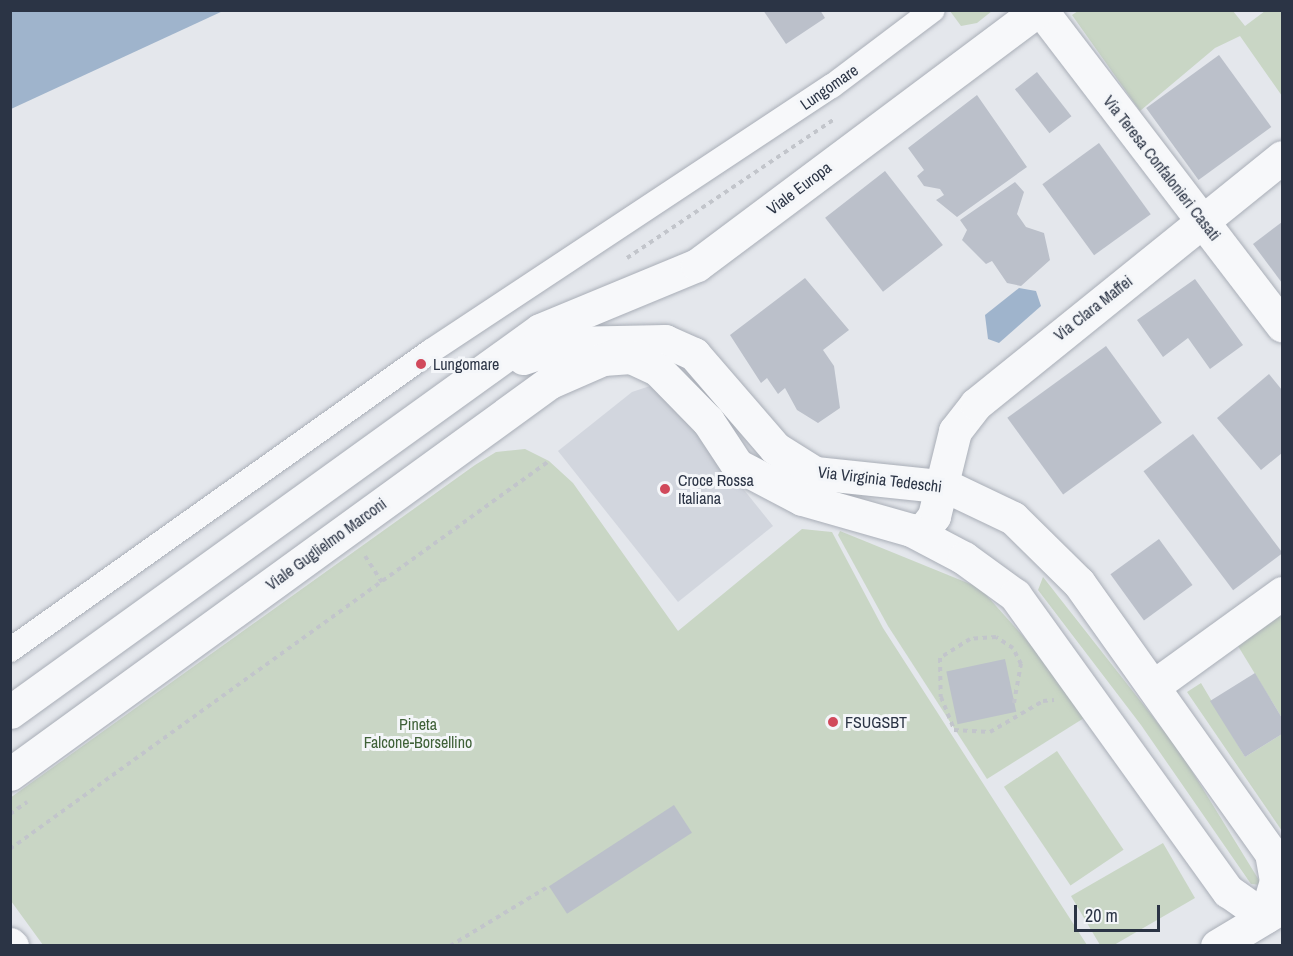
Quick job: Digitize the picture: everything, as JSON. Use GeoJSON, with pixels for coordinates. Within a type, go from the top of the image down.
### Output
{"type":"FeatureCollection","features":[{"type":"Feature","properties":{"kind":"street","name":"Lungomare"},"geometry":{"type":"LineString","coordinates":[[10,650],[431,351],[832,86],[933,10]]}},
{"type":"Feature","properties":{"kind":"street","name":"Via Teresa Confalonieri Casati"},"geometry":{"type":"LineString","coordinates":[[1040,10],[1282,325]]}},
{"type":"Feature","properties":{"kind":"street","name":"Viale Europa"},"geometry":{"type":"LineString","coordinates":[[482,371],[540,330],[697,265],[1040,10]]}},
{"type":"Feature","properties":{"kind":"street","name":"Via Clara Maffei"},"geometry":{"type":"LineString","coordinates":[[908,529],[934,516],[956,431],[976,404],[1282,157]]}},
{"type":"Feature","properties":{"kind":"street","name":"Via Virginia Tedeschi"},"geometry":{"type":"LineString","coordinates":[[482,371],[568,343],[665,341],[694,354],[775,448],[815,473],[941,486],[985,501],[1012,518],[1078,583],[1155,684],[1277,856],[1274,912],[1228,891],[1094,700],[1015,595],[964,558],[908,529],[802,499],[737,465],[708,421],[657,369]]}},
{"type":"Feature","properties":{"kind":"street","name":"Viale Guglielmo Marconi"},"geometry":{"type":"LineString","coordinates":[[10,774],[550,382],[603,359],[632,357],[657,369]]}},
{"type":"Feature","properties":{"kind":"street"},"geometry":{"type":"LineString","coordinates":[[10,712],[482,371]]}},
{"type":"Feature","properties":{"kind":"street"},"geometry":{"type":"LineString","coordinates":[[908,529],[897,505],[909,481]]}},
{"type":"Feature","properties":{"kind":"street"},"geometry":{"type":"LineString","coordinates":[[1155,684],[1282,593]]}},
{"type":"Feature","properties":{"kind":"street"},"geometry":{"type":"LineString","coordinates":[[1217,945],[1274,912]]}},
{"type":"Feature","properties":{"kind":"path"},"geometry":{"type":"LineString","coordinates":[[10,849],[549,461]]}},
{"type":"Feature","properties":{"kind":"path"},"geometry":{"type":"LineString","coordinates":[[365,556],[382,582]]}},
{"type":"Feature","properties":{"kind":"path"},"geometry":{"type":"LineString","coordinates":[[1014,703],[1022,664],[1013,648],[996,637],[970,639],[940,658],[940,697],[954,730],[990,732],[1043,701],[1094,700]]}},
{"type":"Feature","properties":{"kind":"path"},"geometry":{"type":"LineString","coordinates":[[450,945],[549,886]]}},
{"type":"Feature","properties":{"kind":"shaded area","name":"Croce Rossa Italiana"},"geometry":{"type":"Polygon","coordinates":[[[650,386],[663,389],[773,526],[678,602],[558,451],[632,392],[650,386]]]}},
{"type":"Feature","properties":{"kind":"green space"},"geometry":{"type":"Polygon","coordinates":[[[950,11],[992,11],[977,23],[961,26],[950,11]]]}},
{"type":"Feature","properties":{"kind":"green space"},"geometry":{"type":"Polygon","coordinates":[[[1078,11],[1233,11],[1245,26],[1265,11],[1282,11],[1282,96],[1240,36],[1215,48],[1140,111],[1072,15],[1078,11]]]}},
{"type":"Feature","properties":{"kind":"green space","name":"Pineta Falcone-Borsellino"},"geometry":{"type":"Polygon","coordinates":[[[525,449],[549,461],[573,483],[678,631],[802,529],[832,532],[883,628],[1087,945],[43,945],[11,901],[10,798],[475,465],[496,452],[525,449]]]}},
{"type":"Feature","properties":{"kind":"green space"},"geometry":{"type":"Polygon","coordinates":[[[840,531],[980,588],[1092,713],[987,779],[888,626],[838,535],[840,531]]]}},
{"type":"Feature","properties":{"kind":"green space"},"geometry":{"type":"Polygon","coordinates":[[[1043,577],[1179,750],[1262,885],[1251,884],[1141,725],[1038,590],[1043,577]]]}},
{"type":"Feature","properties":{"kind":"green space"},"geometry":{"type":"Polygon","coordinates":[[[1280,616],[1282,620],[1282,718],[1238,646],[1280,616]]]}},
{"type":"Feature","properties":{"kind":"green space"},"geometry":{"type":"Polygon","coordinates":[[[1201,683],[1245,757],[1282,734],[1282,831],[1187,692],[1201,683]]]}},
{"type":"Feature","properties":{"kind":"green space"},"geometry":{"type":"Polygon","coordinates":[[[1057,751],[1124,850],[1070,885],[1004,787],[1057,751]]]}},
{"type":"Feature","properties":{"kind":"green space"},"geometry":{"type":"Polygon","coordinates":[[[1163,843],[1195,898],[1114,945],[1100,945],[1071,896],[1163,843]]]}},
{"type":"Feature","properties":{"kind":"water"},"geometry":{"type":"Polygon","coordinates":[[[11,10],[223,10],[223,11],[11,109],[11,10]]]}},
{"type":"Feature","properties":{"kind":"water"},"geometry":{"type":"Polygon","coordinates":[[[1019,288],[1036,291],[1041,306],[999,343],[988,339],[985,315],[1019,288]]]}},
{"type":"Feature","properties":{"kind":"building"},"geometry":{"type":"Polygon","coordinates":[[[763,10],[820,10],[825,18],[786,44],[763,10]]]}},
{"type":"Feature","properties":{"kind":"building"},"geometry":{"type":"Polygon","coordinates":[[[1219,55],[1271,127],[1199,180],[1146,108],[1219,55]]]}},
{"type":"Feature","properties":{"kind":"building"},"geometry":{"type":"Polygon","coordinates":[[[1037,72],[1071,116],[1049,133],[1015,89],[1037,72]]]}},
{"type":"Feature","properties":{"kind":"building"},"geometry":{"type":"Polygon","coordinates":[[[977,95],[1027,167],[957,217],[936,200],[944,195],[940,189],[924,186],[917,176],[924,170],[908,148],[977,95]]]}},
{"type":"Feature","properties":{"kind":"building"},"geometry":{"type":"Polygon","coordinates":[[[1099,143],[1151,214],[1094,255],[1042,184],[1099,143]]]}},
{"type":"Feature","properties":{"kind":"building"},"geometry":{"type":"Polygon","coordinates":[[[885,171],[943,245],[883,292],[825,218],[885,171]]]}},
{"type":"Feature","properties":{"kind":"building"},"geometry":{"type":"Polygon","coordinates":[[[1015,182],[1024,192],[1017,214],[1026,227],[1044,233],[1050,260],[1021,286],[1007,283],[992,261],[986,264],[962,240],[967,230],[960,220],[1015,182]]]}},
{"type":"Feature","properties":{"kind":"building"},"geometry":{"type":"Polygon","coordinates":[[[1282,222],[1282,283],[1253,244],[1282,222]]]}},
{"type":"Feature","properties":{"kind":"building"},"geometry":{"type":"Polygon","coordinates":[[[805,278],[849,330],[823,350],[834,366],[840,408],[818,423],[797,410],[785,388],[778,394],[767,378],[761,383],[730,335],[805,278]]]}},
{"type":"Feature","properties":{"kind":"building"},"geometry":{"type":"Polygon","coordinates":[[[1195,279],[1243,345],[1210,369],[1188,338],[1163,357],[1137,320],[1195,279]]]}},
{"type":"Feature","properties":{"kind":"building"},"geometry":{"type":"Polygon","coordinates":[[[1106,346],[1162,423],[1063,495],[1007,418],[1106,346]]]}},
{"type":"Feature","properties":{"kind":"building"},"geometry":{"type":"Polygon","coordinates":[[[1269,374],[1282,390],[1282,453],[1261,470],[1217,418],[1269,374]]]}},
{"type":"Feature","properties":{"kind":"building"},"geometry":{"type":"Polygon","coordinates":[[[1193,434],[1282,552],[1233,590],[1143,471],[1193,434]]]}},
{"type":"Feature","properties":{"kind":"building"},"geometry":{"type":"Polygon","coordinates":[[[1159,539],[1193,585],[1144,620],[1110,574],[1159,539]]]}},
{"type":"Feature","properties":{"kind":"building"},"geometry":{"type":"Polygon","coordinates":[[[1005,659],[1016,712],[958,724],[946,671],[1005,659]]]}},
{"type":"Feature","properties":{"kind":"building"},"geometry":{"type":"Polygon","coordinates":[[[1255,673],[1282,718],[1282,734],[1245,757],[1210,701],[1255,673]]]}},
{"type":"Feature","properties":{"kind":"building"},"geometry":{"type":"Polygon","coordinates":[[[674,805],[692,833],[567,914],[549,886],[674,805]]]}},
{"type":"Feature","properties":{"kind":"place","name":"Lungomare"},"geometry":{"type":"Point","coordinates":[421,364]}},
{"type":"Feature","properties":{"kind":"place","name":"Croce Rossa Italiana"},"geometry":{"type":"Point","coordinates":[665,489]}},
{"type":"Feature","properties":{"kind":"place","name":"FSUGSBT"},"geometry":{"type":"Point","coordinates":[833,722]}}]}
